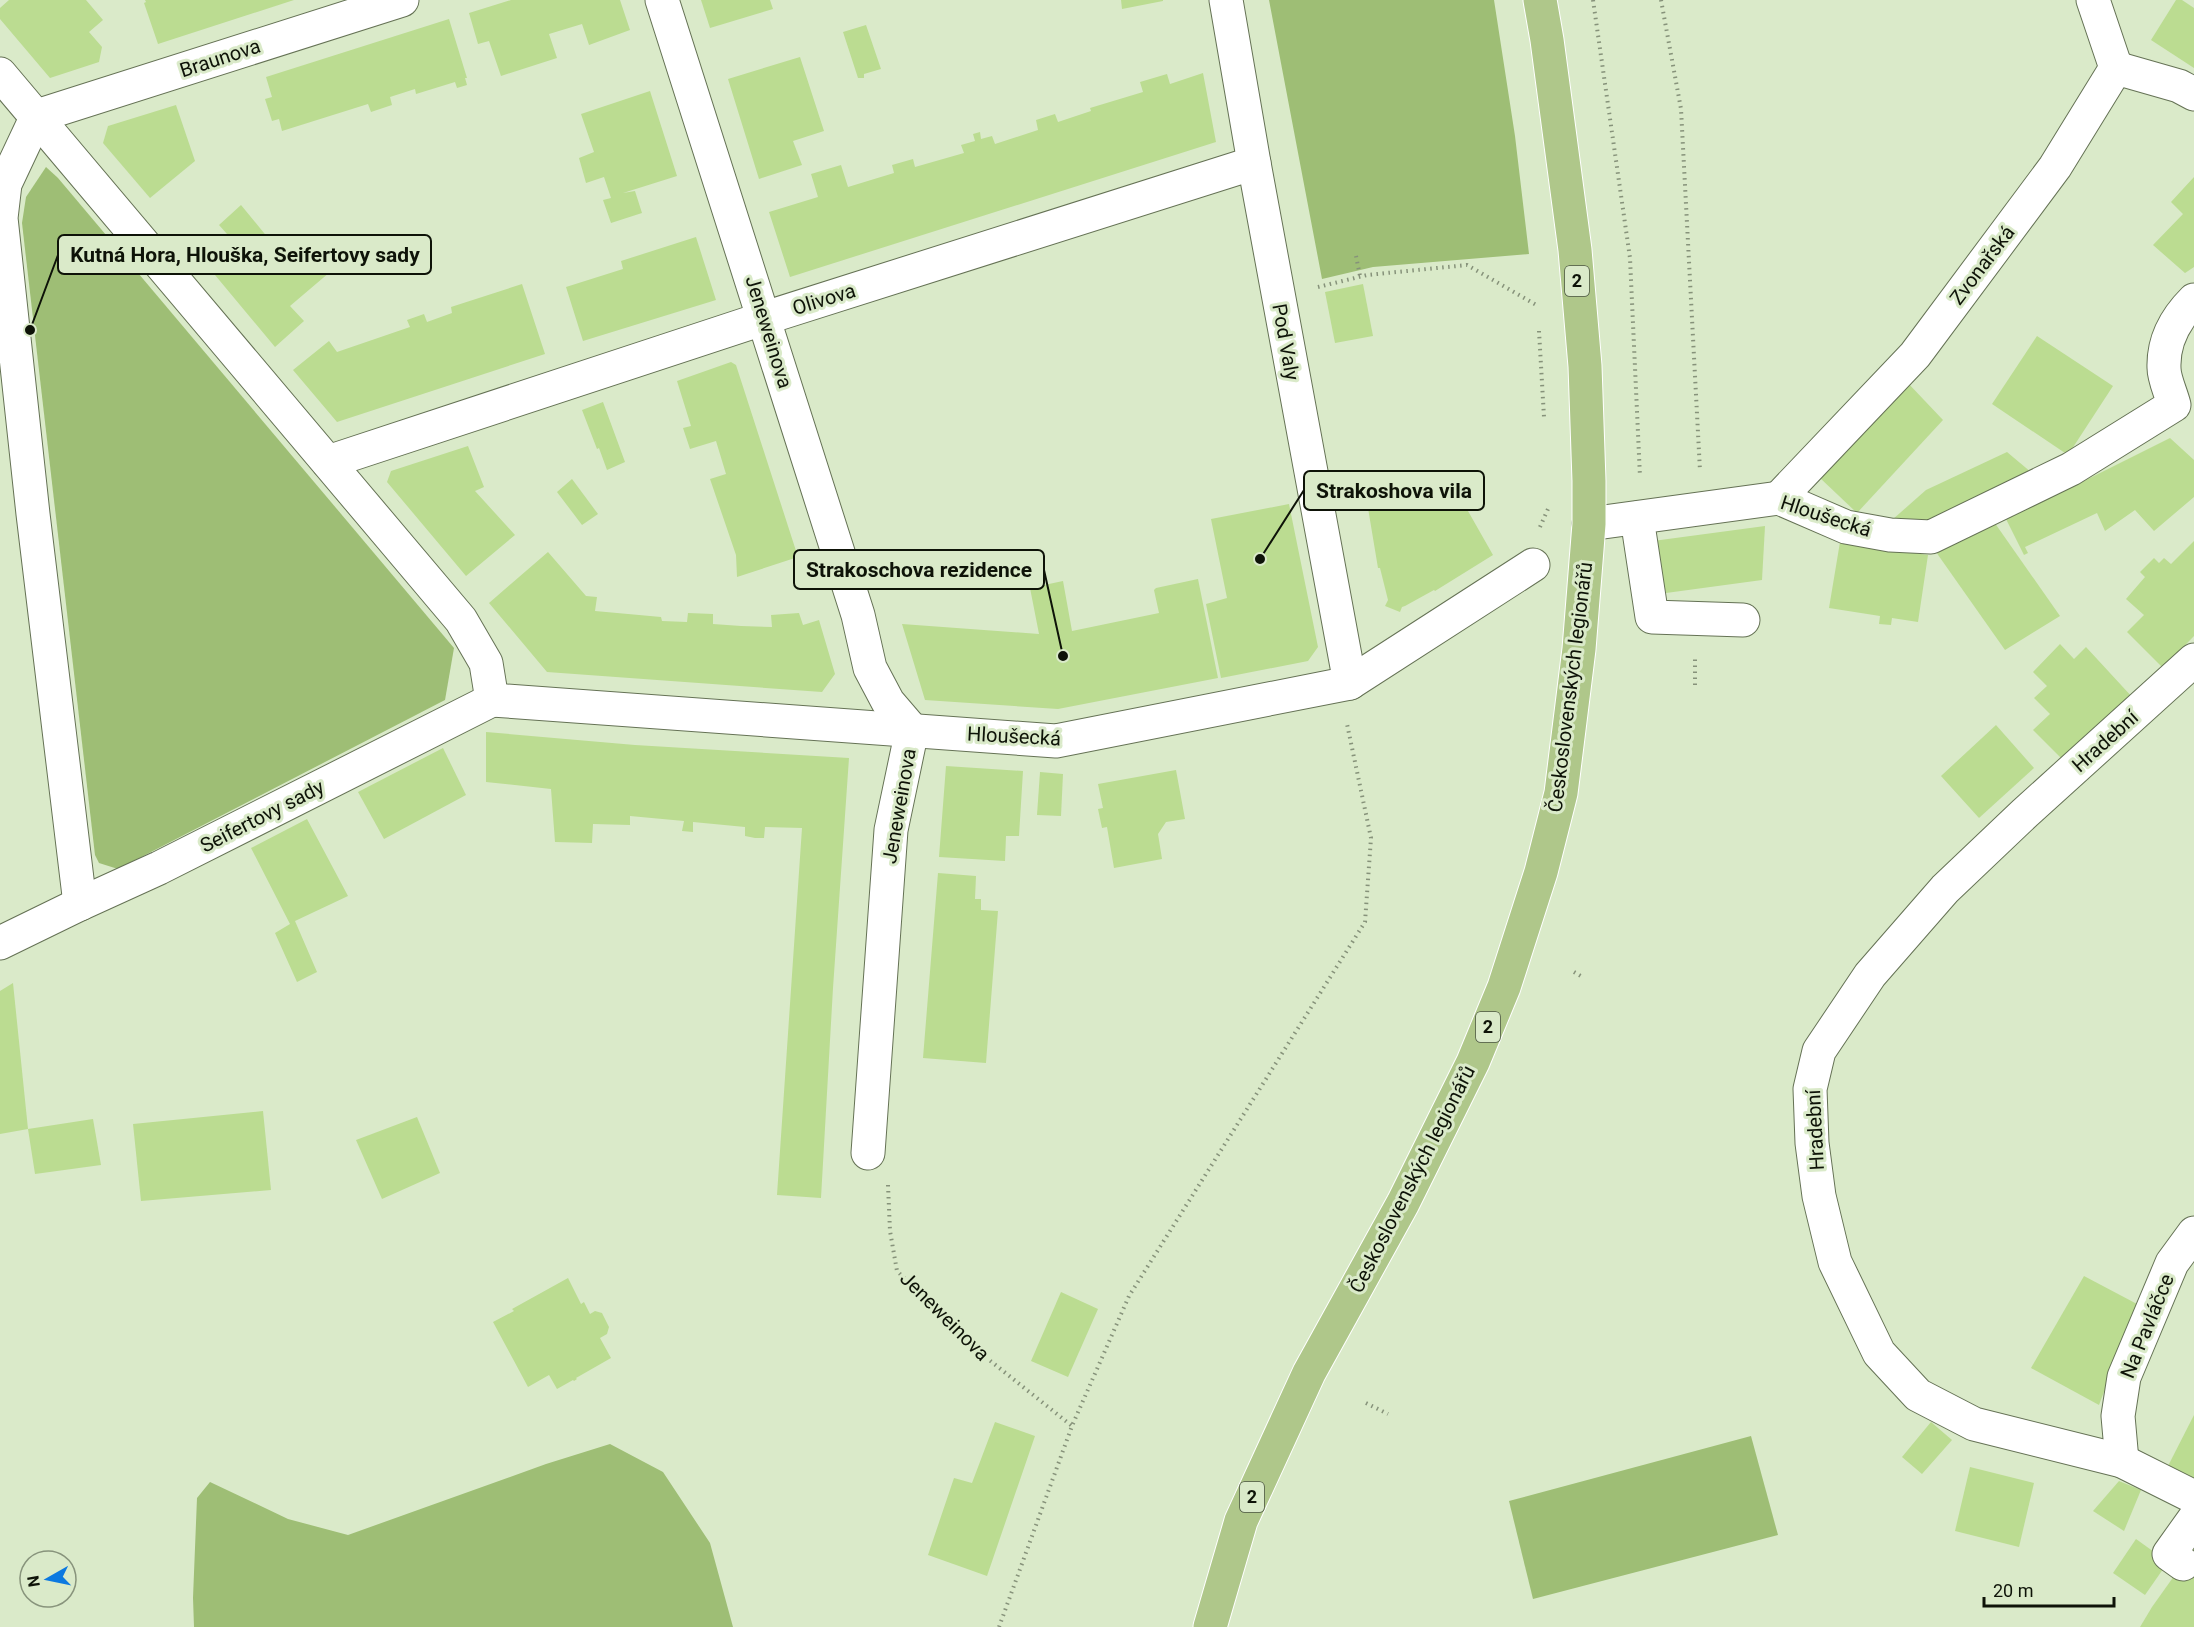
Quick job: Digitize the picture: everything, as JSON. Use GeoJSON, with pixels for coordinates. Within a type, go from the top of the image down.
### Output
{"type":"FeatureCollection","features":[{"type":"Feature","properties":{"kind":"main road","name":"Československých legionářů"},"geometry":{"type":"LineString","coordinates":[[1210,1627],[1241,1521],[1309,1373],[1408,1192],[1473,1062],[1504,987],[1541,872],[1561,793],[1579,649],[1589,524],[1585,366],[1575,250],[1540,0]]}},
{"type":"Feature","properties":{"kind":"street","name":"Braunova"},"geometry":{"type":"LineString","coordinates":[[38,116],[402,0]]}},
{"type":"Feature","properties":{"kind":"street","name":"Jeneweinova"},"geometry":{"type":"LineString","coordinates":[[662,0],[858,615],[870,668],[888,702],[912,730],[891,830],[868,1153]]}},
{"type":"Feature","properties":{"kind":"street","name":"Pod Valy"},"geometry":{"type":"LineString","coordinates":[[1226,0],[1350,683]]}},
{"type":"Feature","properties":{"kind":"street"},"geometry":{"type":"LineString","coordinates":[[2093,0],[2116,68],[2179,86],[2194,94]]}},
{"type":"Feature","properties":{"kind":"street","name":"Zvonařská"},"geometry":{"type":"LineString","coordinates":[[1779,498],[1915,355],[2055,167],[2116,68]]}},
{"type":"Feature","properties":{"kind":"street"},"geometry":{"type":"LineString","coordinates":[[0,74],[38,116],[461,620],[486,663],[492,700]]}},
{"type":"Feature","properties":{"kind":"street"},"geometry":{"type":"LineString","coordinates":[[38,116],[5,184],[2,218],[33,513],[80,904]]}},
{"type":"Feature","properties":{"kind":"street","name":"Olivova"},"geometry":{"type":"LineString","coordinates":[[328,462],[765,318],[1254,163]]}},
{"type":"Feature","properties":{"kind":"street","name":"Hloušecká"},"geometry":{"type":"LineString","coordinates":[[1589,524],[1779,498],[1846,527],[1890,536],[1931,537],[2184,413],[2164,369],[2168,338],[2181,314],[2194,300]]}},
{"type":"Feature","properties":{"kind":"street"},"geometry":{"type":"LineString","coordinates":[[1637,518],[1652,617],[1743,620]]}},
{"type":"Feature","properties":{"kind":"street","name":"Hloušecká"},"geometry":{"type":"LineString","coordinates":[[492,700],[1056,741],[1350,683],[1533,565]]}},
{"type":"Feature","properties":{"kind":"street","name":"Hradební"},"geometry":{"type":"LineString","coordinates":[[2194,660],[1945,889],[1870,975],[1857,994],[1819,1051],[1810,1089],[1812,1143],[1819,1196],[1835,1262],[1879,1353],[1918,1395],[1974,1424],[2122,1461],[2194,1497]]}},
{"type":"Feature","properties":{"kind":"street","name":"Seifertovy sady"},"geometry":{"type":"LineString","coordinates":[[0,944],[159,868],[492,700]]}},
{"type":"Feature","properties":{"kind":"street","name":"Na Pavláčce"},"geometry":{"type":"LineString","coordinates":[[2122,1461],[2118,1416],[2124,1377],[2172,1263],[2194,1233]]}},
{"type":"Feature","properties":{"kind":"street"},"geometry":{"type":"LineString","coordinates":[[2182,1564],[2169,1554],[2194,1520]]}},
{"type":"Feature","properties":{"kind":"path"},"geometry":{"type":"LineString","coordinates":[[1593,0],[1630,258],[1640,481]]}},
{"type":"Feature","properties":{"kind":"path"},"geometry":{"type":"LineString","coordinates":[[1661,0],[1681,109],[1702,509]]}},
{"type":"Feature","properties":{"kind":"path"},"geometry":{"type":"LineString","coordinates":[[1356,256],[1360,276]]}},
{"type":"Feature","properties":{"kind":"path"},"geometry":{"type":"LineString","coordinates":[[1317,287],[1360,276],[1467,265],[1538,306]]}},
{"type":"Feature","properties":{"kind":"path"},"geometry":{"type":"LineString","coordinates":[[1537,295],[1539,318]]}},
{"type":"Feature","properties":{"kind":"path"},"geometry":{"type":"LineString","coordinates":[[1539,329],[1545,423]]}},
{"type":"Feature","properties":{"kind":"path"},"geometry":{"type":"LineString","coordinates":[[1695,678],[1695,685]]}},
{"type":"Feature","properties":{"kind":"path"},"geometry":{"type":"LineString","coordinates":[[999,1627],[1072,1426],[1129,1296],[1365,922],[1371,838],[1344,712],[1350,683]]}},
{"type":"Feature","properties":{"kind":"path"},"geometry":{"type":"LineString","coordinates":[[1574,972],[1584,978]]}},
{"type":"Feature","properties":{"kind":"path","name":"Jeneweinova"},"geometry":{"type":"LineString","coordinates":[[868,1153],[887,1172],[890,1231],[897,1271],[983,1355],[1072,1426]]}},
{"type":"Feature","properties":{"kind":"path"},"geometry":{"type":"LineString","coordinates":[[1366,1403],[1388,1414]]}},
{"type":"Feature","properties":{"kind":"green space"},"geometry":{"type":"Polygon","coordinates":[[[1269,0],[1494,0],[1515,136],[1529,254],[1373,267],[1322,279],[1269,0]]]}},
{"type":"Feature","properties":{"kind":"green space"},"geometry":{"type":"Polygon","coordinates":[[[46,167],[58,178],[454,648],[445,700],[118,869],[99,863],[95,855],[22,223],[26,197],[46,167]]]}},
{"type":"Feature","properties":{"kind":"green space"},"geometry":{"type":"Polygon","coordinates":[[[1751,1436],[1778,1535],[1533,1599],[1509,1501],[1751,1436]]]}},
{"type":"Feature","properties":{"kind":"green space"},"geometry":{"type":"Polygon","coordinates":[[[610,1444],[663,1472],[710,1543],[733,1627],[194,1627],[197,1498],[210,1482],[288,1519],[348,1535],[546,1464],[610,1444]]]}},
{"type":"Feature","properties":{"kind":"building"},"geometry":{"type":"Polygon","coordinates":[[[9,0],[86,0],[103,20],[89,32],[102,47],[99,62],[50,78],[0,19],[0,8],[9,0]]]}},
{"type":"Feature","properties":{"kind":"building"},"geometry":{"type":"Polygon","coordinates":[[[145,0],[294,0],[158,44],[144,3],[145,0]]]}},
{"type":"Feature","properties":{"kind":"building"},"geometry":{"type":"Polygon","coordinates":[[[511,0],[620,0],[630,30],[589,45],[582,24],[549,34],[557,58],[501,76],[489,41],[478,44],[469,13],[511,0]]]}},
{"type":"Feature","properties":{"kind":"building"},"geometry":{"type":"Polygon","coordinates":[[[701,0],[770,0],[773,9],[710,28],[701,0]]]}},
{"type":"Feature","properties":{"kind":"building"},"geometry":{"type":"Polygon","coordinates":[[[1121,0],[1163,0],[1163,1],[1122,9],[1121,0]]]}},
{"type":"Feature","properties":{"kind":"building"},"geometry":{"type":"Polygon","coordinates":[[[2176,0],[2182,0],[2194,8],[2194,68],[2151,40],[2176,0]]]}},
{"type":"Feature","properties":{"kind":"building"},"geometry":{"type":"Polygon","coordinates":[[[449,19],[467,78],[465,78],[467,85],[457,88],[455,82],[416,94],[415,89],[390,97],[392,105],[371,112],[368,104],[282,131],[279,119],[272,121],[265,99],[272,97],[266,77],[449,19]]]}},
{"type":"Feature","properties":{"kind":"building"},"geometry":{"type":"Polygon","coordinates":[[[866,25],[881,69],[864,74],[864,78],[858,78],[843,32],[866,25]]]}},
{"type":"Feature","properties":{"kind":"building"},"geometry":{"type":"Polygon","coordinates":[[[800,57],[824,131],[793,141],[802,165],[759,179],[728,79],[800,57]]]}},
{"type":"Feature","properties":{"kind":"building"},"geometry":{"type":"Polygon","coordinates":[[[1203,73],[1216,142],[790,277],[769,212],[818,197],[811,174],[841,165],[848,187],[894,173],[892,165],[913,159],[915,167],[964,153],[961,145],[975,141],[973,134],[980,132],[981,139],[992,136],[995,144],[1038,130],[1036,120],[1055,114],[1058,122],[1091,111],[1090,108],[1143,92],[1140,82],[1167,74],[1170,84],[1203,73]]]}},
{"type":"Feature","properties":{"kind":"building"},"geometry":{"type":"Polygon","coordinates":[[[650,91],[677,176],[623,193],[635,191],[642,213],[611,223],[603,200],[611,198],[604,177],[586,183],[579,158],[594,152],[581,114],[650,91]]]}},
{"type":"Feature","properties":{"kind":"building"},"geometry":{"type":"Polygon","coordinates":[[[176,105],[195,161],[150,198],[103,143],[108,126],[176,105]]]}},
{"type":"Feature","properties":{"kind":"building"},"geometry":{"type":"Polygon","coordinates":[[[2194,177],[2194,267],[2185,273],[2153,245],[2183,214],[2171,202],[2194,177]]]}},
{"type":"Feature","properties":{"kind":"building"},"geometry":{"type":"Polygon","coordinates":[[[241,205],[282,255],[302,238],[330,272],[290,306],[304,321],[275,347],[200,257],[227,234],[219,225],[241,205]]]}},
{"type":"Feature","properties":{"kind":"building"},"geometry":{"type":"Polygon","coordinates":[[[696,237],[716,300],[583,341],[566,287],[623,269],[621,261],[696,237]]]}},
{"type":"Feature","properties":{"kind":"building"},"geometry":{"type":"Polygon","coordinates":[[[522,284],[545,354],[337,422],[293,370],[329,341],[337,352],[410,327],[407,320],[424,314],[427,322],[452,313],[451,307],[522,284]]]}},
{"type":"Feature","properties":{"kind":"building"},"geometry":{"type":"Polygon","coordinates":[[[1363,284],[1373,336],[1335,343],[1325,292],[1363,284]]]}},
{"type":"Feature","properties":{"kind":"building"},"geometry":{"type":"Polygon","coordinates":[[[2037,336],[2113,386],[2068,455],[1992,404],[2037,336]]]}},
{"type":"Feature","properties":{"kind":"building"},"geometry":{"type":"Polygon","coordinates":[[[731,362],[736,365],[798,557],[737,577],[736,555],[710,479],[726,474],[716,441],[690,449],[683,428],[691,426],[677,381],[731,362]]]}},
{"type":"Feature","properties":{"kind":"building"},"geometry":{"type":"Polygon","coordinates":[[[1906,381],[1943,420],[1857,513],[1819,477],[1906,381]]]}},
{"type":"Feature","properties":{"kind":"building"},"geometry":{"type":"Polygon","coordinates":[[[603,402],[625,462],[607,470],[582,410],[603,402]]]}},
{"type":"Feature","properties":{"kind":"building"},"geometry":{"type":"Polygon","coordinates":[[[2170,438],[2194,460],[2194,497],[2154,531],[2135,510],[2105,531],[2097,513],[2025,547],[2028,553],[2024,555],[2003,513],[2082,482],[2170,438]]]}},
{"type":"Feature","properties":{"kind":"building"},"geometry":{"type":"Polygon","coordinates":[[[468,446],[484,487],[475,491],[515,535],[466,576],[387,482],[391,471],[468,446]]]}},
{"type":"Feature","properties":{"kind":"building"},"geometry":{"type":"Polygon","coordinates":[[[2007,452],[2032,473],[1926,523],[1892,520],[1926,490],[2007,452]]]}},
{"type":"Feature","properties":{"kind":"building"},"geometry":{"type":"Polygon","coordinates":[[[572,479],[598,514],[582,525],[557,492],[572,479]]]}},
{"type":"Feature","properties":{"kind":"building"},"geometry":{"type":"Polygon","coordinates":[[[1421,485],[1425,498],[1431,490],[1441,485],[1452,490],[1456,501],[1453,510],[1464,504],[1493,555],[1435,591],[1402,607],[1400,612],[1385,606],[1388,600],[1380,568],[1378,568],[1366,496],[1421,485]]]}},
{"type":"Feature","properties":{"kind":"building"},"geometry":{"type":"Polygon","coordinates":[[[1289,504],[1318,647],[1308,661],[1221,678],[1206,604],[1227,598],[1211,519],[1289,504]]]}},
{"type":"Feature","properties":{"kind":"building"},"geometry":{"type":"Polygon","coordinates":[[[1992,519],[2060,616],[2005,650],[1936,552],[1992,519]]]}},
{"type":"Feature","properties":{"kind":"building"},"geometry":{"type":"Polygon","coordinates":[[[1765,526],[1762,580],[1666,593],[1653,541],[1765,526]]]}},
{"type":"Feature","properties":{"kind":"building"},"geometry":{"type":"Polygon","coordinates":[[[2194,541],[2194,636],[2163,668],[2127,632],[2144,615],[2126,599],[2145,577],[2140,572],[2154,558],[2159,563],[2164,558],[2171,564],[2194,541]]]}},
{"type":"Feature","properties":{"kind":"building"},"geometry":{"type":"Polygon","coordinates":[[[1840,542],[1928,555],[1918,622],[1892,618],[1891,625],[1879,624],[1880,616],[1829,608],[1840,542]]]}},
{"type":"Feature","properties":{"kind":"building"},"geometry":{"type":"Polygon","coordinates":[[[548,552],[586,596],[597,597],[595,611],[661,617],[662,621],[687,622],[688,613],[713,614],[713,624],[741,626],[772,627],[771,615],[799,613],[803,625],[819,620],[835,674],[822,692],[547,672],[489,603],[548,552]]]}},
{"type":"Feature","properties":{"kind":"building"},"geometry":{"type":"Polygon","coordinates":[[[1198,579],[1218,678],[1058,709],[925,700],[902,624],[1039,634],[1030,588],[1063,581],[1072,631],[1159,613],[1154,590],[1156,588],[1198,579]]]}},
{"type":"Feature","properties":{"kind":"building"},"geometry":{"type":"Polygon","coordinates":[[[2060,644],[2074,659],[2086,647],[2133,698],[2063,760],[2033,730],[2050,714],[2034,698],[2047,686],[2033,672],[2060,644]]]}},
{"type":"Feature","properties":{"kind":"building"},"geometry":{"type":"Polygon","coordinates":[[[1996,725],[2034,768],[1979,818],[1941,776],[1996,725]]]}},
{"type":"Feature","properties":{"kind":"building"},"geometry":{"type":"Polygon","coordinates":[[[486,732],[635,745],[849,758],[821,1198],[777,1195],[802,828],[765,827],[764,838],[755,838],[745,836],[745,827],[693,822],[693,832],[682,831],[684,821],[630,816],[630,825],[593,824],[592,843],[555,842],[551,789],[486,782],[486,732]]]}},
{"type":"Feature","properties":{"kind":"building"},"geometry":{"type":"Polygon","coordinates":[[[443,748],[466,795],[384,839],[358,792],[443,748]]]}},
{"type":"Feature","properties":{"kind":"building"},"geometry":{"type":"Polygon","coordinates":[[[946,766],[1023,771],[1019,836],[1006,836],[1005,861],[939,857],[946,766]]]}},
{"type":"Feature","properties":{"kind":"building"},"geometry":{"type":"Polygon","coordinates":[[[1176,770],[1185,819],[1166,822],[1158,834],[1162,859],[1114,868],[1107,827],[1102,828],[1098,809],[1103,808],[1098,784],[1176,770]]]}},
{"type":"Feature","properties":{"kind":"building"},"geometry":{"type":"Polygon","coordinates":[[[1040,772],[1063,774],[1061,816],[1037,815],[1040,772]]]}},
{"type":"Feature","properties":{"kind":"building"},"geometry":{"type":"Polygon","coordinates":[[[307,819],[348,896],[295,921],[317,972],[297,982],[275,933],[290,924],[251,848],[307,819]]]}},
{"type":"Feature","properties":{"kind":"building"},"geometry":{"type":"Polygon","coordinates":[[[938,873],[976,876],[975,899],[981,899],[981,910],[998,911],[986,1063],[923,1058],[938,873]]]}},
{"type":"Feature","properties":{"kind":"building"},"geometry":{"type":"Polygon","coordinates":[[[13,983],[28,1129],[0,1134],[0,991],[13,983]]]}},
{"type":"Feature","properties":{"kind":"building"},"geometry":{"type":"Polygon","coordinates":[[[263,1111],[271,1190],[141,1201],[133,1124],[263,1111]]]}},
{"type":"Feature","properties":{"kind":"building"},"geometry":{"type":"Polygon","coordinates":[[[417,1117],[440,1173],[382,1199],[356,1140],[417,1117]]]}},
{"type":"Feature","properties":{"kind":"building"},"geometry":{"type":"Polygon","coordinates":[[[93,1119],[101,1165],[35,1174],[28,1129],[93,1119]]]}},
{"type":"Feature","properties":{"kind":"building"},"geometry":{"type":"Polygon","coordinates":[[[2084,1276],[2137,1304],[2099,1405],[2031,1368],[2084,1276]]]}},
{"type":"Feature","properties":{"kind":"building"},"geometry":{"type":"Polygon","coordinates":[[[568,1278],[581,1304],[584,1302],[590,1314],[595,1311],[602,1313],[609,1327],[607,1334],[600,1338],[611,1358],[557,1389],[549,1375],[528,1387],[493,1322],[568,1278]]]}},
{"type":"Feature","properties":{"kind":"building"},"geometry":{"type":"Polygon","coordinates":[[[1061,1292],[1098,1309],[1068,1377],[1031,1361],[1061,1292]]]}},
{"type":"Feature","properties":{"kind":"building"},"geometry":{"type":"Polygon","coordinates":[[[2194,1415],[2194,1479],[2168,1466],[2194,1415]]]}},
{"type":"Feature","properties":{"kind":"building"},"geometry":{"type":"Polygon","coordinates":[[[995,1422],[1035,1436],[987,1576],[928,1555],[954,1478],[972,1483],[995,1422]]]}},
{"type":"Feature","properties":{"kind":"building"},"geometry":{"type":"Polygon","coordinates":[[[1931,1422],[1952,1440],[1922,1474],[1902,1457],[1931,1422]]]}},
{"type":"Feature","properties":{"kind":"building"},"geometry":{"type":"Polygon","coordinates":[[[1970,1467],[2034,1483],[2019,1547],[1955,1531],[1970,1467]]]}},
{"type":"Feature","properties":{"kind":"building"},"geometry":{"type":"Polygon","coordinates":[[[2119,1481],[2141,1490],[2124,1531],[2093,1511],[2119,1481]]]}},
{"type":"Feature","properties":{"kind":"building"},"geometry":{"type":"Polygon","coordinates":[[[2136,1539],[2168,1562],[2145,1595],[2113,1573],[2136,1539]]]}},
{"type":"Feature","properties":{"kind":"building"},"geometry":{"type":"Polygon","coordinates":[[[2194,1548],[2194,1627],[2140,1627],[2152,1607],[2194,1548]]]}},
{"type":"Feature","properties":{"kind":"place","name":"Kutná Hora, Hlouška, Seifertovy sady"},"geometry":{"type":"Point","coordinates":[30,330]}},
{"type":"Feature","properties":{"kind":"place","name":"Strakoshova vila"},"geometry":{"type":"Point","coordinates":[1260,559]}},
{"type":"Feature","properties":{"kind":"place","name":"Strakoschova rezidence"},"geometry":{"type":"Point","coordinates":[1063,656]}}]}
